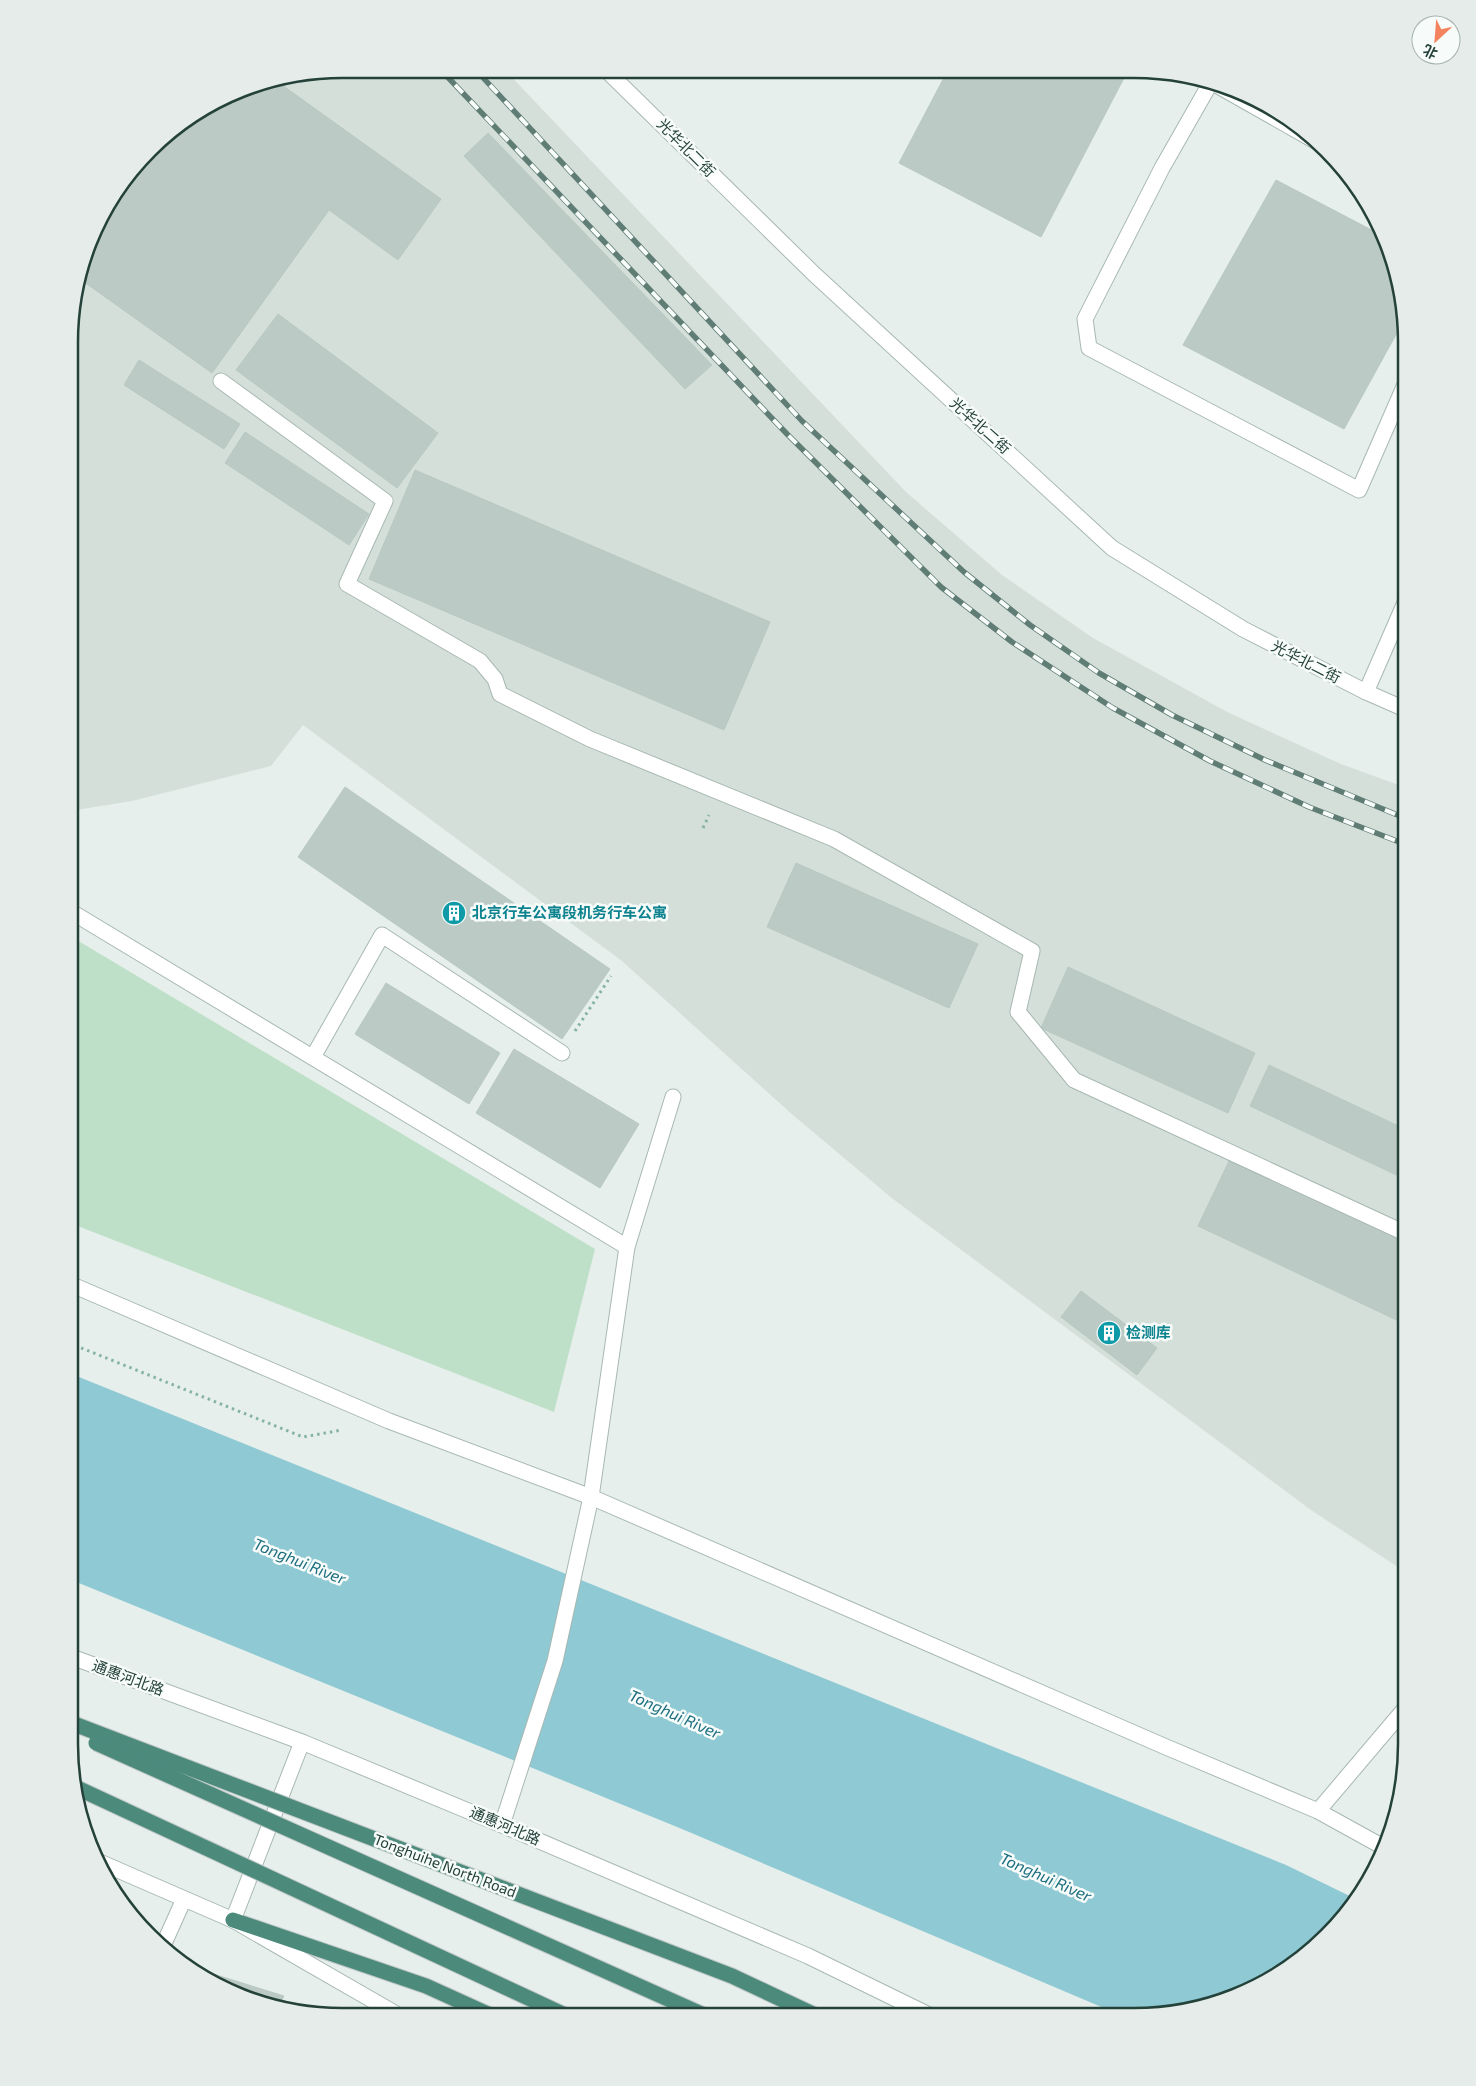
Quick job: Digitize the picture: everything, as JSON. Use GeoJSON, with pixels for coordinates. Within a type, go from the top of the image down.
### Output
{"type":"FeatureCollection","features":[{"type":"Feature","properties":{"kind":"highway","name":"Tonghuihe North Road"},"geometry":{"type":"LineString","coordinates":[[78,1725],[732,1976],[802,2009]]}},
{"type":"Feature","properties":{"kind":"highway"},"geometry":{"type":"LineString","coordinates":[[78,1735],[690,2009]]}},
{"type":"Feature","properties":{"kind":"highway"},"geometry":{"type":"LineString","coordinates":[[82,1790],[552,2009]]}},
{"type":"Feature","properties":{"kind":"highway"},"geometry":{"type":"LineString","coordinates":[[233,1920],[426,1986],[475,2009]]}},
{"type":"Feature","properties":{"kind":"street","name":"光华北二街"},"geometry":{"type":"LineString","coordinates":[[614,78],[814,274],[1112,548],[1243,629],[1366,692],[1398,706]]}},
{"type":"Feature","properties":{"kind":"street"},"geometry":{"type":"LineString","coordinates":[[1208,89],[1162,168],[1085,319],[1090,348],[1359,490],[1398,401]]}},
{"type":"Feature","properties":{"kind":"street"},"geometry":{"type":"LineString","coordinates":[[221,381],[385,501],[347,584],[480,660],[495,680],[500,694],[590,739],[834,839],[1032,951],[1018,1012],[1074,1080],[1398,1230]]}},
{"type":"Feature","properties":{"kind":"street"},"geometry":{"type":"LineString","coordinates":[[1366,692],[1398,619]]}},
{"type":"Feature","properties":{"kind":"street"},"geometry":{"type":"LineString","coordinates":[[78,916],[627,1247]]}},
{"type":"Feature","properties":{"kind":"street"},"geometry":{"type":"LineString","coordinates":[[313,1057],[382,935],[562,1052]]}},
{"type":"Feature","properties":{"kind":"street"},"geometry":{"type":"LineString","coordinates":[[502,1825],[555,1661],[591,1497],[627,1247],[673,1097]]}},
{"type":"Feature","properties":{"kind":"street"},"geometry":{"type":"LineString","coordinates":[[78,1287],[389,1421],[591,1497],[1166,1747],[1318,1811],[1378,1844]]}},
{"type":"Feature","properties":{"kind":"street","name":"通惠河北路"},"geometry":{"type":"LineString","coordinates":[[78,1659],[302,1742],[502,1825],[808,1956],[917,2009]]}},
{"type":"Feature","properties":{"kind":"street"},"geometry":{"type":"LineString","coordinates":[[1318,1811],[1398,1717]]}},
{"type":"Feature","properties":{"kind":"street"},"geometry":{"type":"LineString","coordinates":[[233,1920],[302,1742]]}},
{"type":"Feature","properties":{"kind":"street"},"geometry":{"type":"LineString","coordinates":[[107,1865],[233,1920],[388,2009]]}},
{"type":"Feature","properties":{"kind":"street"},"geometry":{"type":"LineString","coordinates":[[165,1941],[184,1899]]}},
{"type":"Feature","properties":{"kind":"path"},"geometry":{"type":"LineString","coordinates":[[562,1052],[611,976]]}},
{"type":"Feature","properties":{"kind":"path"},"geometry":{"type":"LineString","coordinates":[[78,1347],[303,1438],[389,1421]]}},
{"type":"Feature","properties":{"kind":"shaded area"},"geometry":{"type":"Polygon","coordinates":[[[324,78],[513,78],[906,492],[1002,575],[1093,638],[1229,713],[1341,764],[1398,785],[1398,1567],[1311,1510],[893,1199],[794,1116],[622,961],[303,725],[271,766],[132,801],[78,810],[78,324],[83,290],[92,257],[105,225],[129,186],[230,103],[273,87],[324,78]]]}},
{"type":"Feature","properties":{"kind":"green space"},"geometry":{"type":"Polygon","coordinates":[[[78,941],[595,1249],[554,1412],[78,1226],[78,941]]]}},
{"type":"Feature","properties":{"kind":"water","name":"Tonghui River"},"geometry":{"type":"Polygon","coordinates":[[[78,1377],[1286,1865],[1350,1896],[1333,1918],[1308,1943],[1281,1964],[1251,1981],[1219,1994],[1186,2003],[1152,2008],[1106,2009],[682,1829],[78,1583],[78,1377]]]}},
{"type":"Feature","properties":{"kind":"building"},"geometry":{"type":"Polygon","coordinates":[[[944,78],[1124,78],[1041,237],[899,163],[944,78]]]}},
{"type":"Feature","properties":{"kind":"building"},"geometry":{"type":"Polygon","coordinates":[[[282,85],[441,199],[398,260],[329,210],[212,373],[85,282],[87,273],[98,241],[113,210],[132,181],[155,155],[181,132],[210,113],[241,98],[282,85]]]}},
{"type":"Feature","properties":{"kind":"building"},"geometry":{"type":"Polygon","coordinates":[[[488,133],[712,365],[685,389],[464,156],[488,133]]]}},
{"type":"Feature","properties":{"kind":"building"},"geometry":{"type":"Polygon","coordinates":[[[1276,180],[1374,231],[1389,273],[1396,307],[1398,331],[1344,429],[1183,345],[1276,180]]]}},
{"type":"Feature","properties":{"kind":"building"},"geometry":{"type":"Polygon","coordinates":[[[278,314],[438,433],[397,488],[236,370],[278,314]]]}},
{"type":"Feature","properties":{"kind":"building"},"geometry":{"type":"Polygon","coordinates":[[[139,360],[240,424],[224,449],[124,385],[139,360]]]}},
{"type":"Feature","properties":{"kind":"building"},"geometry":{"type":"Polygon","coordinates":[[[245,432],[369,514],[349,545],[225,463],[245,432]]]}},
{"type":"Feature","properties":{"kind":"building"},"geometry":{"type":"Polygon","coordinates":[[[415,470],[770,622],[724,730],[369,579],[415,470]]]}},
{"type":"Feature","properties":{"kind":"building","name":"北京行车公寓段机务行车公寓"},"geometry":{"type":"Polygon","coordinates":[[[345,787],[610,969],[562,1039],[298,857],[345,787]]]}},
{"type":"Feature","properties":{"kind":"building"},"geometry":{"type":"Polygon","coordinates":[[[796,863],[978,944],[949,1008],[767,927],[796,863]]]}},
{"type":"Feature","properties":{"kind":"building"},"geometry":{"type":"Polygon","coordinates":[[[1068,967],[1255,1053],[1228,1113],[1041,1028],[1068,967]]]}},
{"type":"Feature","properties":{"kind":"building"},"geometry":{"type":"Polygon","coordinates":[[[386,983],[500,1053],[469,1104],[355,1034],[386,983]]]}},
{"type":"Feature","properties":{"kind":"building"},"geometry":{"type":"Polygon","coordinates":[[[514,1049],[639,1124],[600,1188],[476,1113],[514,1049]]]}},
{"type":"Feature","properties":{"kind":"building"},"geometry":{"type":"Polygon","coordinates":[[[1269,1065],[1398,1126],[1398,1176],[1250,1106],[1269,1065]]]}},
{"type":"Feature","properties":{"kind":"building"},"geometry":{"type":"Polygon","coordinates":[[[1230,1159],[1398,1239],[1398,1321],[1198,1226],[1230,1159]]]}},
{"type":"Feature","properties":{"kind":"building","name":"检测库"},"geometry":{"type":"Polygon","coordinates":[[[1081,1291],[1157,1348],[1137,1375],[1061,1317],[1081,1291]]]}},
{"type":"Feature","properties":{"kind":"building"},"geometry":{"type":"Polygon","coordinates":[[[211,1974],[284,1996],[281,2001],[273,1999],[241,1988],[211,1974]]]}},
{"type":"Feature","properties":{"kind":"railway"},"geometry":{"type":"LineString","coordinates":[[449,78],[787,434],[941,587],[1012,642],[1113,708],[1210,761],[1309,807],[1398,842]]}},
{"type":"Feature","properties":{"kind":"railway"},"geometry":{"type":"LineString","coordinates":[[483,78],[802,421],[964,572],[1030,625],[1099,673],[1172,715],[1265,760],[1398,815]]}},
{"type":"Feature","properties":{"kind":"place","name":"北京行车公寓段机务行车公寓"},"geometry":{"type":"Point","coordinates":[454,913]}},
{"type":"Feature","properties":{"kind":"place","name":"检测库"},"geometry":{"type":"Point","coordinates":[1109,1333]}}]}
